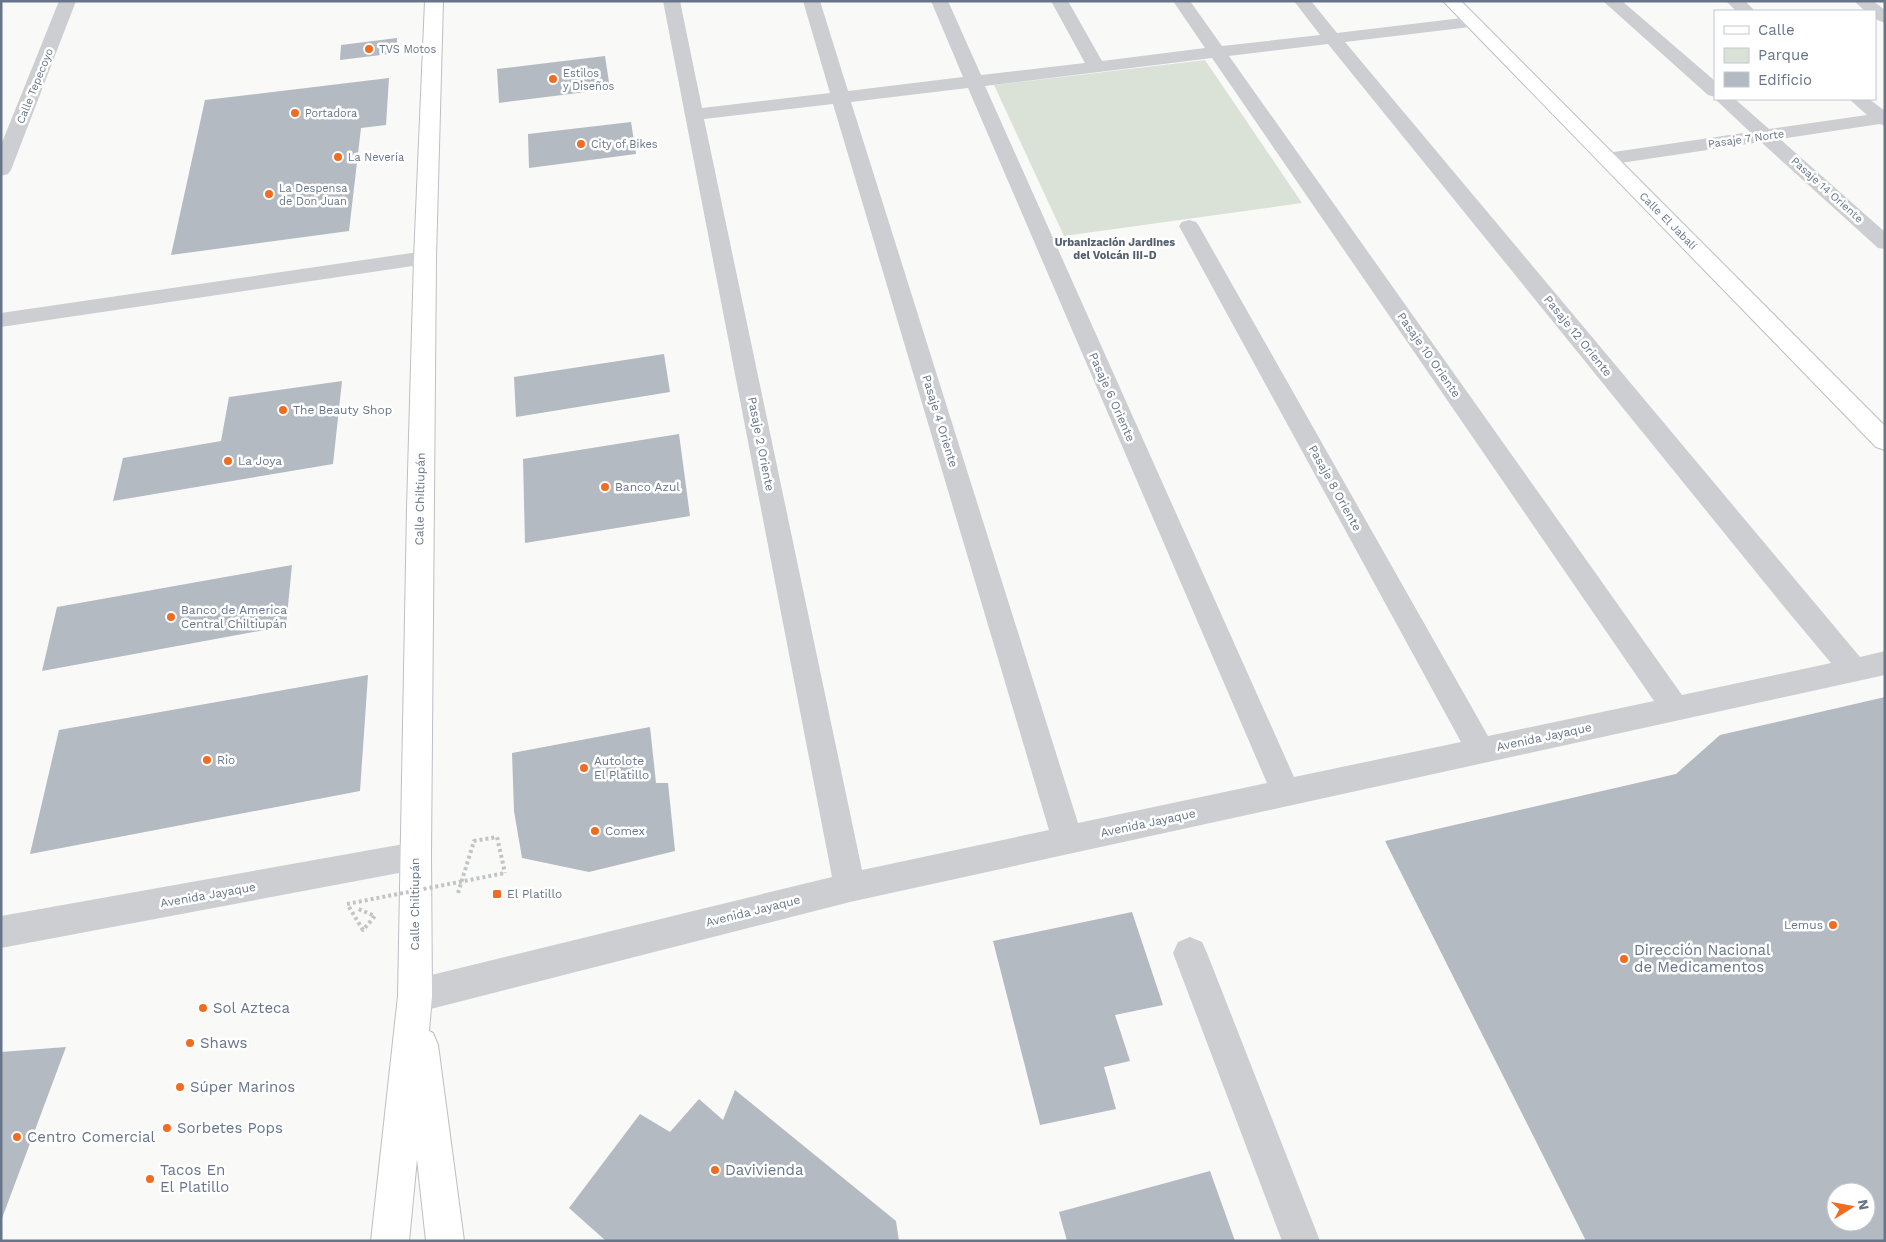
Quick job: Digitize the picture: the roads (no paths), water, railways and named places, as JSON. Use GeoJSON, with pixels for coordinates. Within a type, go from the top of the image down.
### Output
{"type":"FeatureCollection","features":[{"type":"Feature","properties":{"kind":"main road","name":"Calle Chiltiupán"},"geometry":{"type":"LineString","coordinates":[[390,1241],[415,996],[415,856],[425,258],[434,1]]}},
{"type":"Feature","properties":{"kind":"main road","name":"Calle El Jabalí"},"geometry":{"type":"LineString","coordinates":[[1451,1],[1885,441]]}},
{"type":"Feature","properties":{"kind":"main road","name":"Calle Chiltiupán"},"geometry":{"type":"LineString","coordinates":[[415,996],[445,1241]]}},
{"type":"Feature","properties":{"kind":"street","name":"Calle Tepecoyo"},"geometry":{"type":"LineString","coordinates":[[2,168],[68,1]]}},
{"type":"Feature","properties":{"kind":"street","name":"Pasaje 2 Oriente"},"geometry":{"type":"LineString","coordinates":[[672,1],[850,887]]}},
{"type":"Feature","properties":{"kind":"street","name":"Pasaje 4 Oriente"},"geometry":{"type":"LineString","coordinates":[[811,1],[1068,841]]}},
{"type":"Feature","properties":{"kind":"street","name":"Pasaje 6 Oriente"},"geometry":{"type":"LineString","coordinates":[[939,1],[1286,793]]}},
{"type":"Feature","properties":{"kind":"street"},"geometry":{"type":"LineString","coordinates":[[1059,1],[1097,67]]}},
{"type":"Feature","properties":{"kind":"street","name":"Pasaje 10 Oriente"},"geometry":{"type":"LineString","coordinates":[[1181,1],[1676,709]]}},
{"type":"Feature","properties":{"kind":"street","name":"Pasaje 12 Oriente"},"geometry":{"type":"LineString","coordinates":[[1302,1],[1854,670]]}},
{"type":"Feature","properties":{"kind":"street"},"geometry":{"type":"LineString","coordinates":[[1611,1],[1714,90]]}},
{"type":"Feature","properties":{"kind":"street"},"geometry":{"type":"LineString","coordinates":[[1734,1],[1745,10]]}},
{"type":"Feature","properties":{"kind":"street"},"geometry":{"type":"LineString","coordinates":[[1862,1],[1874,10]]}},
{"type":"Feature","properties":{"kind":"street"},"geometry":{"type":"LineString","coordinates":[[694,115],[1470,22]]}},
{"type":"Feature","properties":{"kind":"street","name":"Pasaje 14 Oriente"},"geometry":{"type":"LineString","coordinates":[[1725,100],[1885,243]]}},
{"type":"Feature","properties":{"kind":"street"},"geometry":{"type":"LineString","coordinates":[[1859,100],[1884,119]]}},
{"type":"Feature","properties":{"kind":"street","name":"Pasaje 7 Norte"},"geometry":{"type":"LineString","coordinates":[[1607,159],[1884,119]]}},
{"type":"Feature","properties":{"kind":"street","name":"Pasaje 8 Oriente"},"geometry":{"type":"LineString","coordinates":[[1189,226],[1482,750]]}},
{"type":"Feature","properties":{"kind":"street"},"geometry":{"type":"LineString","coordinates":[[1,320],[425,258]]}},
{"type":"Feature","properties":{"kind":"street","name":"Avenida Jayaque"},"geometry":{"type":"LineString","coordinates":[[415,996],[850,887],[1885,664]]}},
{"type":"Feature","properties":{"kind":"street","name":"Avenida Jayaque"},"geometry":{"type":"LineString","coordinates":[[1,932],[415,856]]}},
{"type":"Feature","properties":{"kind":"street"},"geometry":{"type":"LineString","coordinates":[[1190,953],[1300,1241]]}},
{"type":"Feature","properties":{"kind":"place","name":"TVS Motos"},"geometry":{"type":"Point","coordinates":[369,49]}},
{"type":"Feature","properties":{"kind":"place","name":"Estilos y Diseños"},"geometry":{"type":"Point","coordinates":[553,79]}},
{"type":"Feature","properties":{"kind":"place","name":"Portadora"},"geometry":{"type":"Point","coordinates":[295,113]}},
{"type":"Feature","properties":{"kind":"place","name":"City of Bikes"},"geometry":{"type":"Point","coordinates":[581,144]}},
{"type":"Feature","properties":{"kind":"place","name":"La Nevería"},"geometry":{"type":"Point","coordinates":[338,157]}},
{"type":"Feature","properties":{"kind":"place","name":"La Despensa de Don Juan"},"geometry":{"type":"Point","coordinates":[269,194]}},
{"type":"Feature","properties":{"kind":"place","name":"The Beauty Shop"},"geometry":{"type":"Point","coordinates":[283,410]}},
{"type":"Feature","properties":{"kind":"place","name":"La Joya"},"geometry":{"type":"Point","coordinates":[228,461]}},
{"type":"Feature","properties":{"kind":"place","name":"Banco Azul"},"geometry":{"type":"Point","coordinates":[605,487]}},
{"type":"Feature","properties":{"kind":"place","name":"Banco de America Central Chiltiupán"},"geometry":{"type":"Point","coordinates":[171,617]}},
{"type":"Feature","properties":{"kind":"place","name":"Rio"},"geometry":{"type":"Point","coordinates":[207,760]}},
{"type":"Feature","properties":{"kind":"place","name":"Autolote El Platillo"},"geometry":{"type":"Point","coordinates":[584,768]}},
{"type":"Feature","properties":{"kind":"place","name":"Comex"},"geometry":{"type":"Point","coordinates":[595,831]}},
{"type":"Feature","properties":{"kind":"place","name":"El Platillo"},"geometry":{"type":"Point","coordinates":[497,894]}},
{"type":"Feature","properties":{"kind":"place","name":"Lemus"},"geometry":{"type":"Point","coordinates":[1833,925]}},
{"type":"Feature","properties":{"kind":"place","name":"Dirección Nacional de Medicamentos"},"geometry":{"type":"Point","coordinates":[1624,959]}},
{"type":"Feature","properties":{"kind":"place","name":"Sol Azteca"},"geometry":{"type":"Point","coordinates":[203,1008]}},
{"type":"Feature","properties":{"kind":"place","name":"Shaws"},"geometry":{"type":"Point","coordinates":[190,1043]}},
{"type":"Feature","properties":{"kind":"place","name":"Súper Marinos"},"geometry":{"type":"Point","coordinates":[180,1087]}},
{"type":"Feature","properties":{"kind":"place","name":"Sorbetes Pops"},"geometry":{"type":"Point","coordinates":[167,1128]}},
{"type":"Feature","properties":{"kind":"place","name":"Centro Comercial"},"geometry":{"type":"Point","coordinates":[17,1137]}},
{"type":"Feature","properties":{"kind":"place","name":"Davivienda"},"geometry":{"type":"Point","coordinates":[715,1170]}},
{"type":"Feature","properties":{"kind":"place","name":"Tacos En El Platillo"},"geometry":{"type":"Point","coordinates":[150,1179]}},
{"type":"Feature","properties":{"kind":"district","name":"Urbanización Jardines del Volcán III-D"},"geometry":{"type":"Point","coordinates":[1115,248]}}]}
